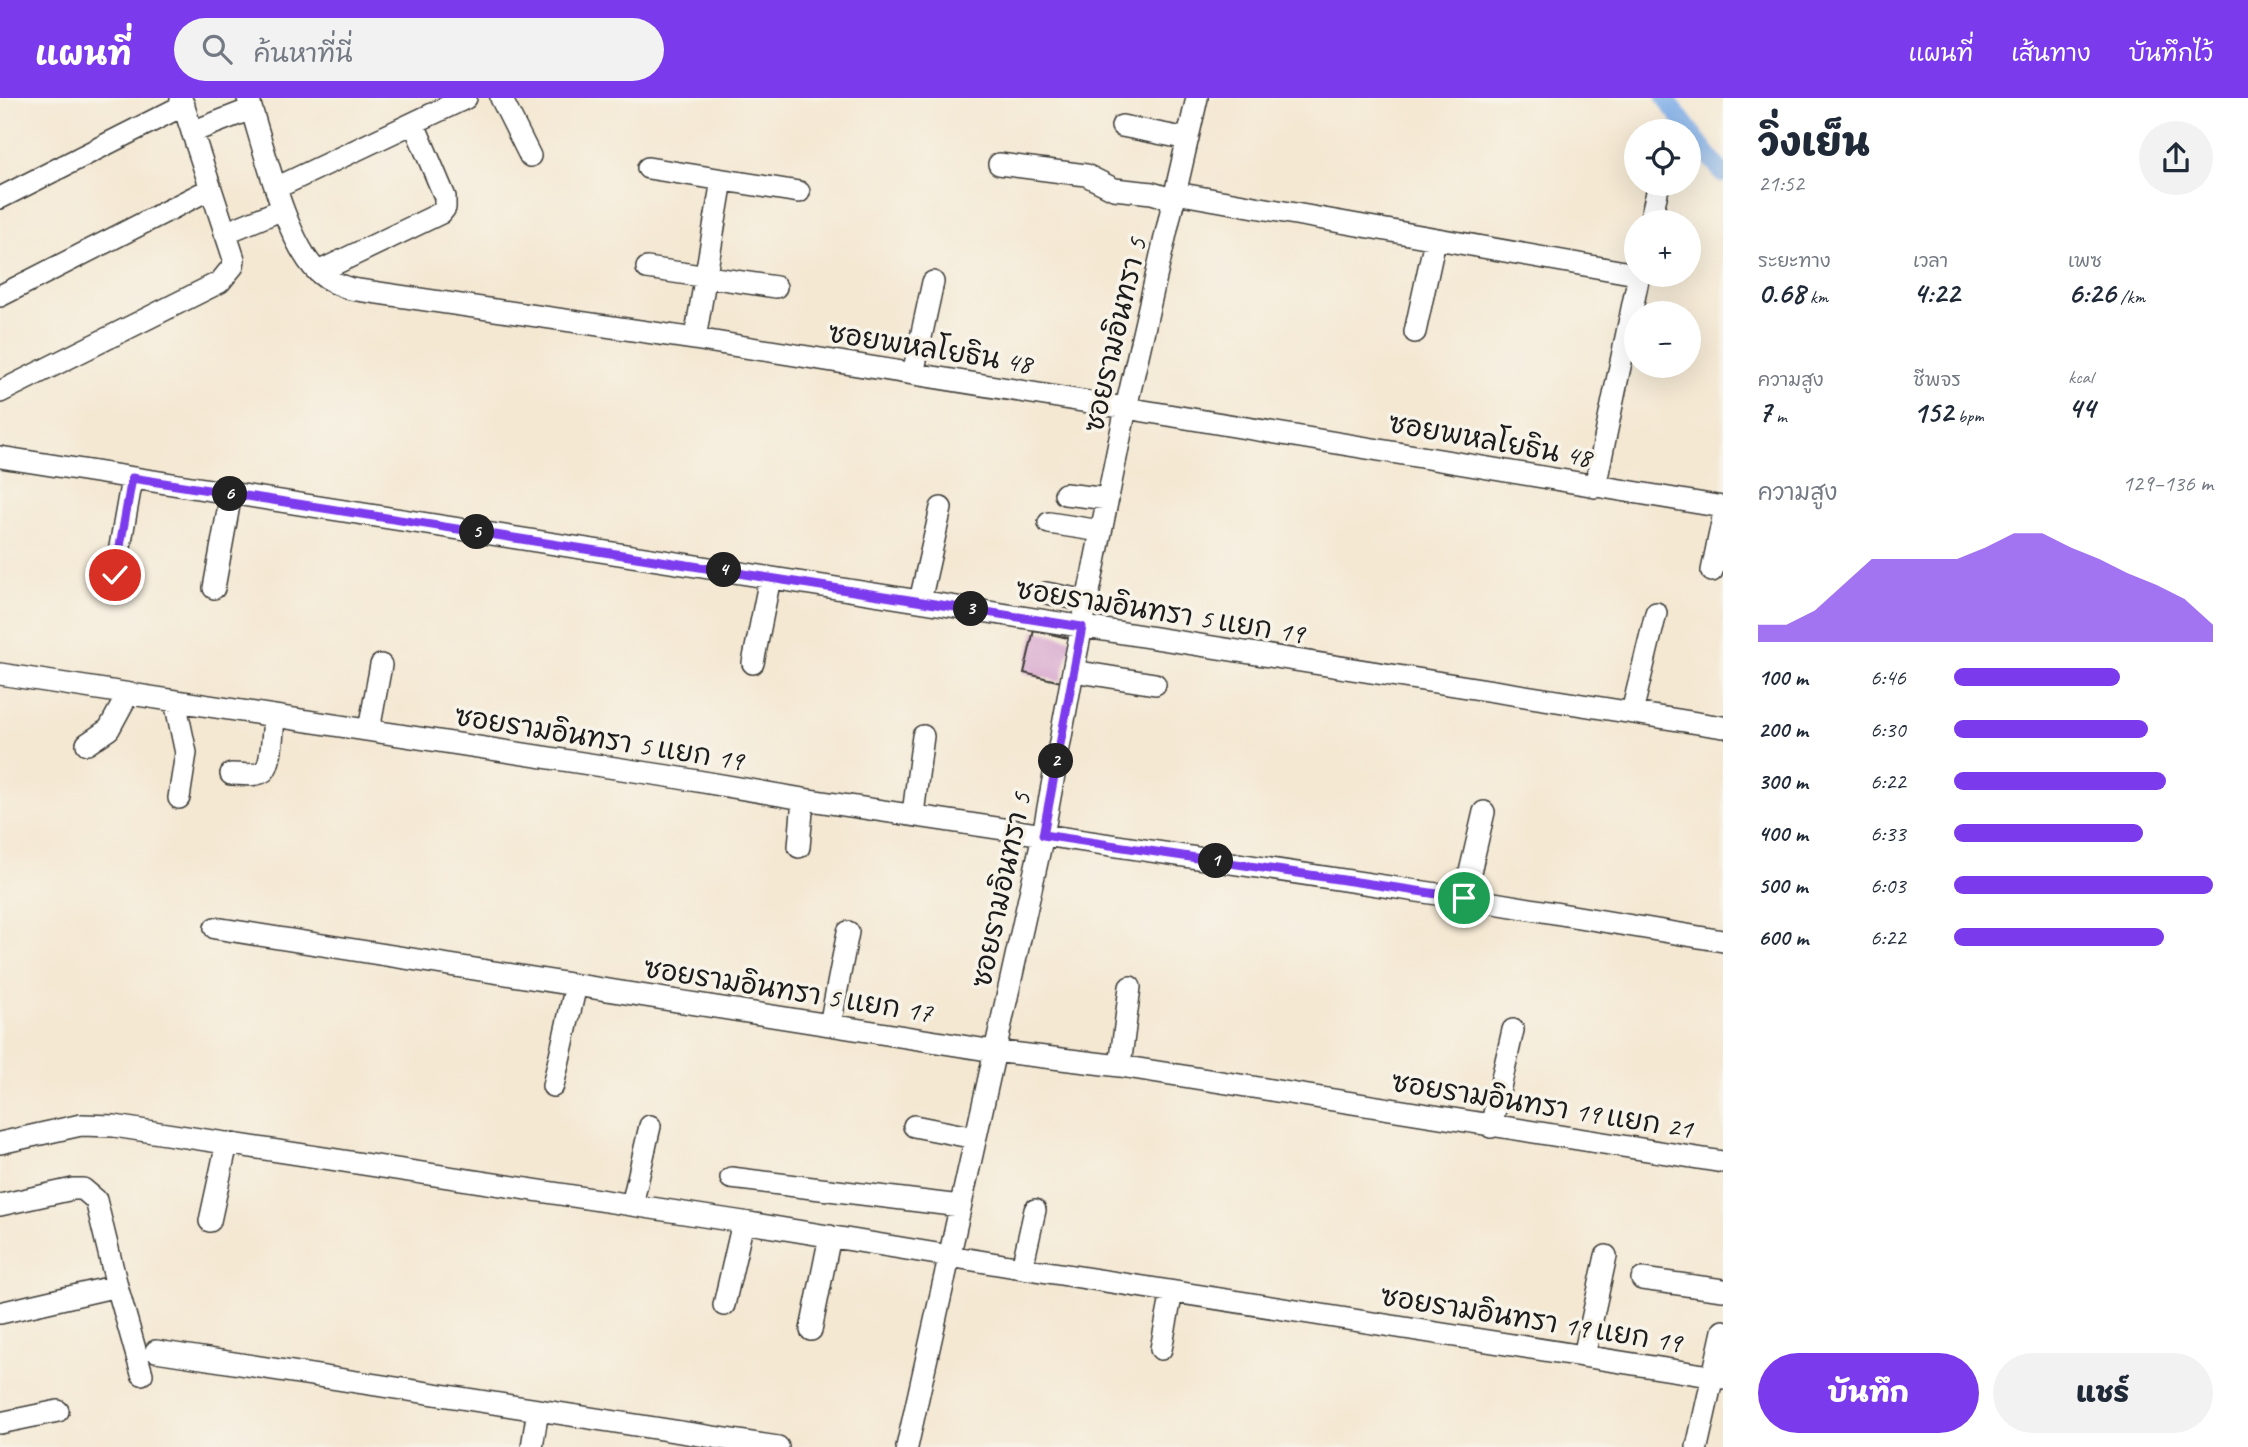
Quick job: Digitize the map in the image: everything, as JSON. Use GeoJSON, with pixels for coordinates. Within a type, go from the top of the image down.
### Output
{"type":"FeatureCollection","features":[{"type":"Feature","properties":{"kind":"street"},"geometry":{"type":"LineString","coordinates":[[276,188],[466,98]]}},
{"type":"Feature","properties":{"kind":"street"},"geometry":{"type":"LineString","coordinates":[[501,98],[530,156]]}},
{"type":"Feature","properties":{"kind":"street","name":"ซอยรามอินทรา 5"},"geometry":{"type":"LineString","coordinates":[[907,1447],[1043,835],[1126,408],[1198,98]]}},
{"type":"Feature","properties":{"kind":"street"},"geometry":{"type":"LineString","coordinates":[[0,198],[183,102],[234,259],[233,266],[220,282],[0,392]]}},
{"type":"Feature","properties":{"kind":"street"},"geometry":{"type":"LineString","coordinates":[[192,132],[250,103],[283,209],[301,249],[317,272],[441,213],[445,208],[445,197],[414,124]]}},
{"type":"Feature","properties":{"kind":"street"},"geometry":{"type":"LineString","coordinates":[[1122,126],[1188,139]]}},
{"type":"Feature","properties":{"kind":"street"},"geometry":{"type":"LineString","coordinates":[[999,164],[1086,175],[1114,189],[1176,196],[1624,272]]}},
{"type":"Feature","properties":{"kind":"street"},"geometry":{"type":"LineString","coordinates":[[648,168],[799,191]]}},
{"type":"Feature","properties":{"kind":"street"},"geometry":{"type":"LineString","coordinates":[[695,339],[722,180]]}},
{"type":"Feature","properties":{"kind":"street"},"geometry":{"type":"LineString","coordinates":[[0,296],[210,189]]}},
{"type":"Feature","properties":{"kind":"street"},"geometry":{"type":"LineString","coordinates":[[225,233],[283,209]]}},
{"type":"Feature","properties":{"kind":"street"},"geometry":{"type":"LineString","coordinates":[[1415,332],[1435,240]]}},
{"type":"Feature","properties":{"kind":"street"},"geometry":{"type":"LineString","coordinates":[[647,268],[776,287]]}},
{"type":"Feature","properties":{"kind":"street","name":"ซอยพหลโยธิน 48"},"geometry":{"type":"LineString","coordinates":[[317,272],[331,282],[351,289],[695,339],[1723,508]]}},
{"type":"Feature","properties":{"kind":"street"},"geometry":{"type":"LineString","coordinates":[[913,374],[933,282]]}},
{"type":"Feature","properties":{"kind":"street"},"geometry":{"type":"LineString","coordinates":[[1595,486],[1635,287]]}},
{"type":"Feature","properties":{"kind":"street","name":"ซอยรามอินทรา 5 แยก 19"},"geometry":{"type":"LineString","coordinates":[[0,457],[1723,727]]}},
{"type":"Feature","properties":{"kind":"street"},"geometry":{"type":"LineString","coordinates":[[115,575],[132,478]]}},
{"type":"Feature","properties":{"kind":"street"},"geometry":{"type":"LineString","coordinates":[[214,588],[231,494]]}},
{"type":"Feature","properties":{"kind":"street"},"geometry":{"type":"LineString","coordinates":[[1065,494],[1108,499]]}},
{"type":"Feature","properties":{"kind":"street"},"geometry":{"type":"LineString","coordinates":[[920,601],[941,508]]}},
{"type":"Feature","properties":{"kind":"street"},"geometry":{"type":"LineString","coordinates":[[1712,570],[1723,518]]}},
{"type":"Feature","properties":{"kind":"street"},"geometry":{"type":"LineString","coordinates":[[1049,523],[1101,531]]}},
{"type":"Feature","properties":{"kind":"street"},"geometry":{"type":"LineString","coordinates":[[753,663],[770,578]]}},
{"type":"Feature","properties":{"kind":"street"},"geometry":{"type":"LineString","coordinates":[[1046,593],[1088,601]]}},
{"type":"Feature","properties":{"kind":"street"},"geometry":{"type":"LineString","coordinates":[[1632,712],[1656,613]]}},
{"type":"Feature","properties":{"kind":"street"},"geometry":{"type":"LineString","coordinates":[[369,730],[381,665]]}},
{"type":"Feature","properties":{"kind":"street"},"geometry":{"type":"LineString","coordinates":[[1073,671],[1156,684]]}},
{"type":"Feature","properties":{"kind":"street","name":"ซอยรามอินทรา 5 แยก 19"},"geometry":{"type":"LineString","coordinates":[[0,674],[803,799],[1464,898],[1723,941]]}},
{"type":"Feature","properties":{"kind":"street"},"geometry":{"type":"LineString","coordinates":[[87,744],[108,729],[128,694]]}},
{"type":"Feature","properties":{"kind":"street"},"geometry":{"type":"LineString","coordinates":[[174,701],[186,753],[179,798]]}},
{"type":"Feature","properties":{"kind":"street"},"geometry":{"type":"LineString","coordinates":[[231,774],[255,774],[264,771],[269,764],[274,716]]}},
{"type":"Feature","properties":{"kind":"street"},"geometry":{"type":"LineString","coordinates":[[913,814],[923,736]]}},
{"type":"Feature","properties":{"kind":"street"},"geometry":{"type":"LineString","coordinates":[[799,847],[803,799]]}},
{"type":"Feature","properties":{"kind":"street"},"geometry":{"type":"LineString","coordinates":[[1464,898],[1483,812]]}},
{"type":"Feature","properties":{"kind":"street","name":"ซอยรามอินทรา 5 แยก 17"},"geometry":{"type":"LineString","coordinates":[[215,928],[994,1051],[1120,1066],[1352,1103]]}},
{"type":"Feature","properties":{"kind":"street"},"geometry":{"type":"LineString","coordinates":[[830,1025],[848,932]]}},
{"type":"Feature","properties":{"kind":"street"},"geometry":{"type":"LineString","coordinates":[[553,1086],[576,985]]}},
{"type":"Feature","properties":{"kind":"street"},"geometry":{"type":"LineString","coordinates":[[1120,1066],[1130,987]]}},
{"type":"Feature","properties":{"kind":"street"},"geometry":{"type":"LineString","coordinates":[[1491,1127],[1513,1030]]}},
{"type":"Feature","properties":{"kind":"street","name":"ซอยรามอินทรา 19 แยก 21"},"geometry":{"type":"LineString","coordinates":[[1352,1103],[1723,1162]]}},
{"type":"Feature","properties":{"kind":"street","name":"ซอยรามอินทรา 19 แยก 19"},"geometry":{"type":"LineString","coordinates":[[0,1143],[91,1125],[114,1126],[743,1222],[1718,1377]]}},
{"type":"Feature","properties":{"kind":"street"},"geometry":{"type":"LineString","coordinates":[[632,1205],[650,1126]]}},
{"type":"Feature","properties":{"kind":"street"},"geometry":{"type":"LineString","coordinates":[[914,1126],[975,1138]]}},
{"type":"Feature","properties":{"kind":"street"},"geometry":{"type":"LineString","coordinates":[[210,1222],[226,1143]]}},
{"type":"Feature","properties":{"kind":"street"},"geometry":{"type":"LineString","coordinates":[[731,1178],[960,1206]]}},
{"type":"Feature","properties":{"kind":"street"},"geometry":{"type":"LineString","coordinates":[[0,1205],[73,1189],[88,1192],[96,1200],[142,1374]]}},
{"type":"Feature","properties":{"kind":"street"},"geometry":{"type":"LineString","coordinates":[[1022,1268],[1035,1210]]}},
{"type":"Feature","properties":{"kind":"street"},"geometry":{"type":"LineString","coordinates":[[724,1305],[743,1222]]}},
{"type":"Feature","properties":{"kind":"street"},"geometry":{"type":"LineString","coordinates":[[811,1330],[830,1236]]}},
{"type":"Feature","properties":{"kind":"street"},"geometry":{"type":"LineString","coordinates":[[1584,1356],[1606,1255]]}},
{"type":"Feature","properties":{"kind":"street"},"geometry":{"type":"LineString","coordinates":[[1643,1279],[1723,1290]]}},
{"type":"Feature","properties":{"kind":"street"},"geometry":{"type":"LineString","coordinates":[[0,1313],[117,1286]]}},
{"type":"Feature","properties":{"kind":"street"},"geometry":{"type":"LineString","coordinates":[[1161,1349],[1172,1292]]}},
{"type":"Feature","properties":{"kind":"street"},"geometry":{"type":"LineString","coordinates":[[1697,1447],[1718,1377],[1723,1331]]}},
{"type":"Feature","properties":{"kind":"street"},"geometry":{"type":"LineString","coordinates":[[156,1351],[778,1447]]}},
{"type":"Feature","properties":{"kind":"street"},"geometry":{"type":"LineString","coordinates":[[0,1423],[58,1410]]}},
{"type":"Feature","properties":{"kind":"street"},"geometry":{"type":"LineString","coordinates":[[532,1447],[538,1410]]}},
{"type":"Feature","properties":{"kind":"building"},"geometry":{"type":"Polygon","coordinates":[[[1034,630],[1072,639],[1061,682],[1024,673],[1034,630]]]}},
{"type":"Feature","properties":{"kind":"waterway"},"geometry":{"type":"LineString","coordinates":[[1665,98],[1723,174]]}},
{"type":"Feature","properties":{"kind":"route"},"geometry":{"type":"LineString","coordinates":[[115,575],[132,478],[1082,627],[1043,835],[1464,898]]}}]}
